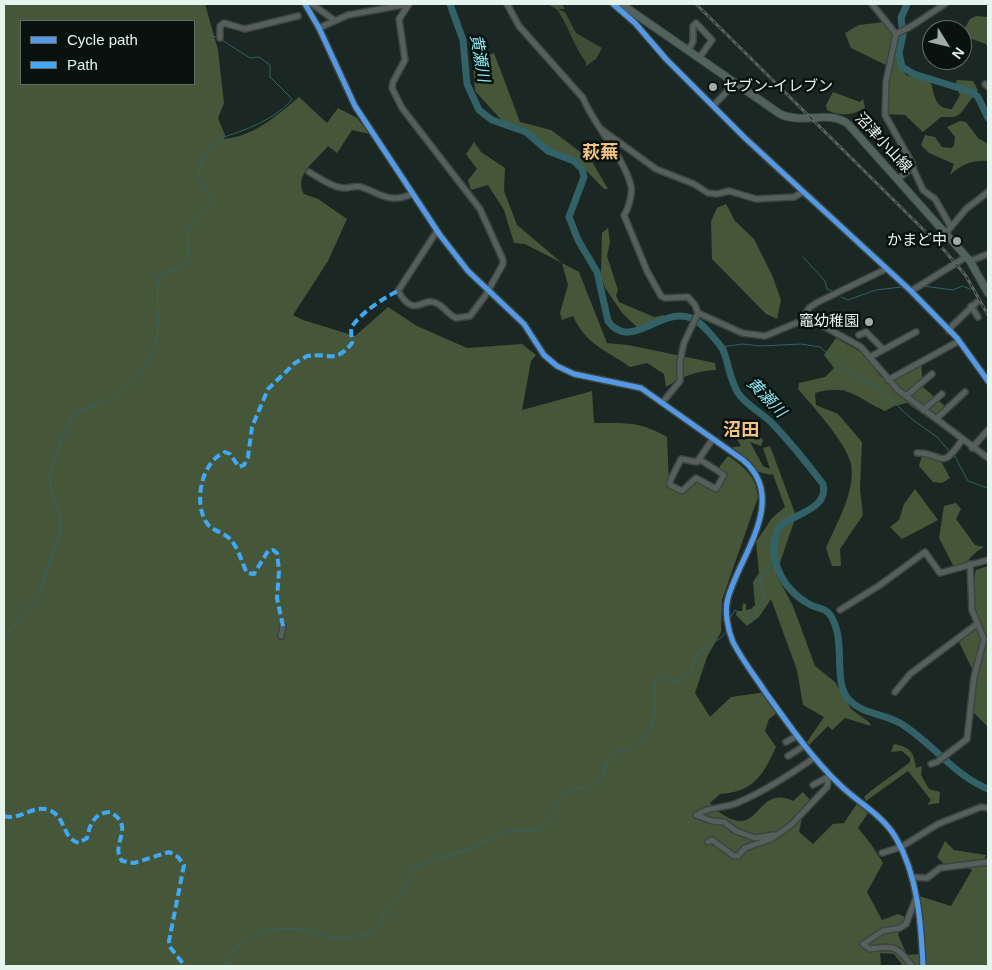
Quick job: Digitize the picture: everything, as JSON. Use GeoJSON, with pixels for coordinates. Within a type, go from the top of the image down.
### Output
{"type":"FeatureCollection","features":[{"type":"Feature","properties":{"kind":"main road","name":"沼津小山線"},"geometry":{"type":"LineString","coordinates":[[622,6],[784,116],[798,119],[835,118],[844,121],[948,230],[988,293]]}},
{"type":"Feature","properties":{"kind":"street"},"geometry":{"type":"LineString","coordinates":[[305,4],[319,28],[355,106],[437,231],[458,260],[488,292],[519,318],[544,355],[557,366],[574,374],[630,384],[641,388],[751,468],[760,483],[763,502],[751,545],[727,599],[726,615],[733,642],[804,746],[829,776],[881,818],[901,846],[912,877],[916,898],[923,966]]}},
{"type":"Feature","properties":{"kind":"street"},"geometry":{"type":"LineString","coordinates":[[312,4],[334,20]]}},
{"type":"Feature","properties":{"kind":"street"},"geometry":{"type":"LineString","coordinates":[[319,28],[348,15],[409,4]]}},
{"type":"Feature","properties":{"kind":"street"},"geometry":{"type":"LineString","coordinates":[[409,4],[399,19],[405,60],[393,82],[392,88],[402,108],[433,146],[484,218],[503,264],[488,292],[470,316],[460,319],[452,316],[436,303],[429,302],[418,306],[410,305],[398,291],[437,231]]}},
{"type":"Feature","properties":{"kind":"street"},"geometry":{"type":"LineString","coordinates":[[508,4],[519,26],[583,98],[631,184],[627,211],[624,215],[661,296],[664,298],[688,297],[695,305],[697,314],[683,349],[680,381],[662,402]]}},
{"type":"Feature","properties":{"kind":"street"},"geometry":{"type":"LineString","coordinates":[[613,4],[622,6],[666,59],[745,138],[911,291],[959,340],[988,381]]}},
{"type":"Feature","properties":{"kind":"street"},"geometry":{"type":"LineString","coordinates":[[872,4],[897,34]]}},
{"type":"Feature","properties":{"kind":"street"},"geometry":{"type":"LineString","coordinates":[[945,4],[897,34],[886,82],[885,114],[888,124],[910,159],[923,190],[935,200],[948,230],[966,209],[988,192]]}},
{"type":"Feature","properties":{"kind":"street"},"geometry":{"type":"LineString","coordinates":[[220,38],[220,26],[224,23],[245,29],[298,16]]}},
{"type":"Feature","properties":{"kind":"street"},"geometry":{"type":"LineString","coordinates":[[688,50],[693,42],[693,26],[696,23],[712,40],[699,58]]}},
{"type":"Feature","properties":{"kind":"street"},"geometry":{"type":"LineString","coordinates":[[714,105],[735,83]]}},
{"type":"Feature","properties":{"kind":"street"},"geometry":{"type":"LineString","coordinates":[[599,127],[656,169],[694,184],[708,193],[717,194],[729,191],[756,199],[794,197],[804,192]]}},
{"type":"Feature","properties":{"kind":"street"},"geometry":{"type":"LineString","coordinates":[[898,179],[912,166]]}},
{"type":"Feature","properties":{"kind":"street"},"geometry":{"type":"LineString","coordinates":[[309,172],[332,185],[344,188],[360,186],[386,198],[400,200],[412,194]]}},
{"type":"Feature","properties":{"kind":"street"},"geometry":{"type":"LineString","coordinates":[[911,291],[968,259],[988,254]]}},
{"type":"Feature","properties":{"kind":"street"},"geometry":{"type":"LineString","coordinates":[[697,314],[742,333],[765,336],[800,321],[812,306],[818,302],[886,269]]}},
{"type":"Feature","properties":{"kind":"street"},"geometry":{"type":"LineString","coordinates":[[949,331],[971,306],[977,302]]}},
{"type":"Feature","properties":{"kind":"street"},"geometry":{"type":"LineString","coordinates":[[971,306],[978,317]]}},
{"type":"Feature","properties":{"kind":"street"},"geometry":{"type":"LineString","coordinates":[[805,316],[847,341],[861,347],[888,380],[906,396],[972,448],[988,458]]}},
{"type":"Feature","properties":{"kind":"street"},"geometry":{"type":"LineString","coordinates":[[859,335],[866,332],[883,349]]}},
{"type":"Feature","properties":{"kind":"street"},"geometry":{"type":"LineString","coordinates":[[870,357],[916,332]]}},
{"type":"Feature","properties":{"kind":"street"},"geometry":{"type":"LineString","coordinates":[[847,341],[848,334]]}},
{"type":"Feature","properties":{"kind":"street"},"geometry":{"type":"LineString","coordinates":[[888,380],[959,340]]}},
{"type":"Feature","properties":{"kind":"street"},"geometry":{"type":"LineString","coordinates":[[906,396],[932,374]]}},
{"type":"Feature","properties":{"kind":"street"},"geometry":{"type":"LineString","coordinates":[[936,419],[965,392]]}},
{"type":"Feature","properties":{"kind":"street"},"geometry":{"type":"LineString","coordinates":[[924,410],[942,394]]}},
{"type":"Feature","properties":{"kind":"street"},"geometry":{"type":"LineString","coordinates":[[972,448],[988,430]]}},
{"type":"Feature","properties":{"kind":"street"},"geometry":{"type":"LineString","coordinates":[[699,459],[724,475],[716,489],[696,478],[682,491],[670,485],[670,481],[681,459],[697,462],[699,459],[712,440]]}},
{"type":"Feature","properties":{"kind":"street"},"geometry":{"type":"LineString","coordinates":[[917,453],[941,458],[953,454],[962,440]]}},
{"type":"Feature","properties":{"kind":"street"},"geometry":{"type":"LineString","coordinates":[[840,610],[880,585],[924,552],[940,573],[988,560]]}},
{"type":"Feature","properties":{"kind":"street"},"geometry":{"type":"LineString","coordinates":[[934,763],[967,739],[974,677],[984,639],[972,610],[970,564]]}},
{"type":"Feature","properties":{"kind":"street"},"geometry":{"type":"LineString","coordinates":[[895,692],[910,674],[977,624]]}},
{"type":"Feature","properties":{"kind":"street"},"geometry":{"type":"LineString","coordinates":[[281,636],[283,626]]}},
{"type":"Feature","properties":{"kind":"street"},"geometry":{"type":"LineString","coordinates":[[786,742],[797,736]]}},
{"type":"Feature","properties":{"kind":"street"},"geometry":{"type":"LineString","coordinates":[[788,756],[804,746]]}},
{"type":"Feature","properties":{"kind":"street"},"geometry":{"type":"LineString","coordinates":[[774,835],[755,838],[736,831],[724,822],[712,821],[696,815],[708,809],[734,804],[753,796],[780,782],[814,758]]}},
{"type":"Feature","properties":{"kind":"street"},"geometry":{"type":"LineString","coordinates":[[813,785],[829,776]]}},
{"type":"Feature","properties":{"kind":"street"},"geometry":{"type":"LineString","coordinates":[[708,842],[712,840],[719,843],[734,856],[738,856],[745,848],[771,839],[774,835],[791,825],[815,797],[824,790],[829,776]]}},
{"type":"Feature","properties":{"kind":"street"},"geometry":{"type":"LineString","coordinates":[[882,853],[901,846],[938,824],[981,807],[988,808]]}},
{"type":"Feature","properties":{"kind":"street"},"geometry":{"type":"LineString","coordinates":[[912,877],[928,878],[940,868],[988,862]]}},
{"type":"Feature","properties":{"kind":"street"},"geometry":{"type":"LineString","coordinates":[[912,966],[898,948],[892,946],[870,949],[863,944],[883,931],[900,928],[906,924],[916,898]]}},
{"type":"Feature","properties":{"kind":"green space"},"geometry":{"type":"Polygon","coordinates":[[[4,4],[205,4],[218,50],[224,103],[218,118],[225,135],[224,139],[246,134],[264,124],[299,97],[327,123],[338,108],[357,118],[370,134],[352,130],[337,153],[328,146],[307,168],[301,181],[304,194],[318,199],[347,219],[328,261],[293,315],[303,320],[355,336],[388,307],[417,326],[467,348],[522,344],[536,355],[531,361],[522,410],[592,391],[594,423],[632,424],[649,428],[667,437],[669,484],[682,491],[696,478],[716,489],[724,475],[717,470],[728,456],[748,473],[755,483],[758,497],[722,600],[721,632],[707,657],[695,693],[710,717],[731,697],[766,692],[777,713],[769,719],[765,731],[776,747],[762,774],[749,786],[732,793],[720,794],[710,803],[725,816],[737,821],[746,820],[772,799],[781,798],[793,801],[803,792],[810,800],[803,813],[799,832],[813,844],[833,824],[844,823],[858,802],[868,813],[858,828],[883,863],[867,892],[882,920],[898,914],[905,917],[898,935],[907,955],[920,954],[920,966],[903,966],[894,954],[880,953],[881,964],[879,966],[4,966],[4,4]]]}},
{"type":"Feature","properties":{"kind":"green space"},"geometry":{"type":"Polygon","coordinates":[[[549,4],[562,4],[565,9],[558,9],[565,12],[576,33],[602,48],[596,59],[586,66],[586,62],[562,17],[549,4]]]}},
{"type":"Feature","properties":{"kind":"green space"},"geometry":{"type":"Polygon","coordinates":[[[976,16],[988,17],[988,49],[986,44],[972,39],[972,20],[970,19],[976,16]]]}},
{"type":"Feature","properties":{"kind":"green space"},"geometry":{"type":"Polygon","coordinates":[[[884,22],[900,37],[900,66],[906,75],[930,81],[935,99],[941,106],[952,109],[960,95],[955,85],[957,80],[973,81],[978,90],[960,114],[954,117],[941,117],[923,132],[905,115],[885,114],[890,67],[851,48],[845,33],[859,25],[884,22]]]}},
{"type":"Feature","properties":{"kind":"green space"},"geometry":{"type":"Polygon","coordinates":[[[494,53],[520,122],[551,130],[591,160],[608,189],[604,189],[575,159],[550,149],[530,135],[506,125],[475,91],[473,62],[494,53]]]}},
{"type":"Feature","properties":{"kind":"green space"},"geometry":{"type":"Polygon","coordinates":[[[833,92],[860,102],[863,99],[865,108],[846,114],[837,114],[827,110],[826,105],[833,92]]]}},
{"type":"Feature","properties":{"kind":"green space"},"geometry":{"type":"Polygon","coordinates":[[[960,121],[966,122],[978,138],[988,144],[988,161],[968,163],[950,175],[954,164],[929,153],[921,145],[925,135],[935,137],[942,147],[951,148],[954,146],[955,137],[947,127],[960,121]]]}},
{"type":"Feature","properties":{"kind":"green space"},"geometry":{"type":"Polygon","coordinates":[[[474,142],[481,152],[505,168],[504,191],[517,225],[562,263],[525,244],[514,243],[504,210],[488,185],[471,190],[468,180],[477,169],[466,154],[474,142]]]}},
{"type":"Feature","properties":{"kind":"green space"},"geometry":{"type":"Polygon","coordinates":[[[726,204],[735,221],[754,239],[772,275],[781,300],[777,319],[766,314],[712,259],[711,221],[717,208],[726,204]]]}},
{"type":"Feature","properties":{"kind":"green space"},"geometry":{"type":"Polygon","coordinates":[[[608,228],[610,242],[607,256],[618,290],[616,295],[619,302],[654,317],[664,315],[664,319],[652,325],[637,327],[623,314],[605,288],[601,276],[602,233],[608,228]]]}},
{"type":"Feature","properties":{"kind":"green space"},"geometry":{"type":"Polygon","coordinates":[[[562,263],[579,272],[607,343],[628,345],[715,363],[716,370],[690,375],[666,387],[664,374],[647,363],[630,367],[597,346],[584,334],[573,316],[562,320],[560,313],[568,285],[562,263]]]}},
{"type":"Feature","properties":{"kind":"green space"},"geometry":{"type":"Polygon","coordinates":[[[836,338],[866,355],[880,376],[889,381],[921,362],[923,387],[946,407],[943,418],[931,420],[907,403],[894,406],[885,411],[852,393],[827,390],[815,393],[816,405],[838,414],[862,442],[860,489],[863,515],[840,549],[841,566],[832,566],[826,548],[848,497],[852,475],[851,464],[836,436],[798,389],[799,383],[825,377],[834,368],[824,355],[836,338]]]}},
{"type":"Feature","properties":{"kind":"green space"},"geometry":{"type":"Polygon","coordinates":[[[746,420],[763,440],[761,446],[750,442],[763,466],[770,469],[763,448],[770,446],[796,516],[776,574],[793,606],[815,666],[835,682],[851,709],[869,722],[871,726],[845,718],[832,730],[828,726],[809,745],[807,742],[824,717],[803,705],[797,670],[771,599],[759,617],[747,626],[736,615],[737,611],[742,611],[743,603],[746,604],[746,610],[751,609],[755,605],[753,582],[759,573],[756,542],[772,518],[785,507],[772,472],[772,475],[754,471],[752,465],[729,448],[741,446],[732,431],[746,420]]]}},
{"type":"Feature","properties":{"kind":"green space"},"geometry":{"type":"Polygon","coordinates":[[[923,452],[942,463],[950,478],[942,483],[933,482],[919,466],[923,452]]]}},
{"type":"Feature","properties":{"kind":"green space"},"geometry":{"type":"Polygon","coordinates":[[[915,489],[938,520],[902,539],[890,527],[899,520],[904,504],[915,489]]]}},
{"type":"Feature","properties":{"kind":"green space"},"geometry":{"type":"Polygon","coordinates":[[[956,503],[961,509],[956,519],[975,545],[984,547],[963,565],[955,569],[939,538],[944,506],[956,503]]]}},
{"type":"Feature","properties":{"kind":"green space"},"geometry":{"type":"Polygon","coordinates":[[[988,566],[988,727],[970,709],[976,677],[959,642],[978,626],[972,589],[976,570],[988,566]]]}},
{"type":"Feature","properties":{"kind":"green space"},"geometry":{"type":"Polygon","coordinates":[[[894,744],[910,751],[916,768],[922,766],[921,775],[929,789],[940,792],[939,803],[927,805],[931,800],[908,771],[866,801],[864,797],[910,762],[910,758],[902,751],[891,752],[894,744]]]}},
{"type":"Feature","properties":{"kind":"green space"},"geometry":{"type":"Polygon","coordinates":[[[945,841],[954,850],[986,855],[984,860],[965,865],[945,865],[937,857],[945,841]]]}},
{"type":"Feature","properties":{"kind":"green space"},"geometry":{"type":"Polygon","coordinates":[[[988,864],[988,966],[925,966],[919,896],[951,906],[972,870],[964,866],[988,864]]]}},
{"type":"Feature","properties":{"kind":"waterway","name":"黄瀬川"},"geometry":{"type":"LineString","coordinates":[[450,4],[463,40],[467,84],[479,110],[492,120],[526,132],[548,151],[574,161],[582,169],[584,177],[569,217],[578,240],[597,272],[608,321],[617,330],[628,332],[639,330],[674,316],[686,316],[698,322],[712,335],[723,350],[738,393],[772,423],[823,484],[823,493],[815,506],[779,527],[775,538],[775,560],[784,581],[791,590],[799,598],[812,606],[824,610],[831,616],[838,638],[841,683],[849,700],[861,709],[900,723],[923,740],[964,776],[988,789]]}},
{"type":"Feature","properties":{"kind":"waterway"},"geometry":{"type":"LineString","coordinates":[[907,4],[901,18],[903,35],[899,53],[902,67],[914,74],[972,92],[978,97],[988,118]]}},
{"type":"Feature","properties":{"kind":"waterway"},"geometry":{"type":"LineString","coordinates":[[211,35],[218,38]]}},
{"type":"Feature","properties":{"kind":"waterway"},"geometry":{"type":"LineString","coordinates":[[4,638],[39,595],[59,533],[61,526],[50,478],[56,455],[72,417],[77,412],[102,403],[124,389],[142,370],[155,347],[158,327],[157,297],[159,277],[186,263],[189,257],[187,231],[212,200],[212,196],[205,189],[199,174],[203,160],[220,138],[249,128],[269,118],[286,106],[292,99],[270,77],[270,65],[259,57],[250,58],[222,40]]}},
{"type":"Feature","properties":{"kind":"waterway"},"geometry":{"type":"LineString","coordinates":[[803,257],[825,281],[827,289],[832,291]]}},
{"type":"Feature","properties":{"kind":"waterway"},"geometry":{"type":"LineString","coordinates":[[923,286],[953,290],[962,286],[970,289]]}},
{"type":"Feature","properties":{"kind":"waterway"},"geometry":{"type":"LineString","coordinates":[[841,297],[848,300],[876,290],[901,287]]}},
{"type":"Feature","properties":{"kind":"waterway"},"geometry":{"type":"LineString","coordinates":[[721,347],[743,344],[760,346],[801,344],[820,347],[854,377],[877,387],[913,420],[937,437],[950,452]]}},
{"type":"Feature","properties":{"kind":"waterway"},"geometry":{"type":"LineString","coordinates":[[954,455],[968,481],[988,488]]}},
{"type":"Feature","properties":{"kind":"waterway"},"geometry":{"type":"LineString","coordinates":[[730,618],[735,610],[748,620],[753,617],[764,596],[760,579],[774,560]]}},
{"type":"Feature","properties":{"kind":"waterway"},"geometry":{"type":"LineString","coordinates":[[224,966],[238,946],[258,933],[269,930],[294,928],[334,937],[369,933],[376,929],[388,907],[400,895],[410,874],[419,865],[470,848],[506,832],[534,830],[543,826],[552,817],[559,801],[567,792],[595,784],[601,778],[612,756],[636,744],[646,735],[653,721],[655,680],[662,675],[675,682],[688,676],[700,652],[720,639],[725,633]]}},
{"type":"Feature","properties":{"kind":"railway"},"geometry":{"type":"LineString","coordinates":[[696,4],[944,250],[966,276],[988,315]]}},
{"type":"Feature","properties":{"kind":"marked path"},"geometry":{"type":"LineString","coordinates":[[283,626],[277,598],[279,571],[277,553],[273,550],[268,551],[254,574],[247,573],[233,542],[227,536],[213,529],[205,520],[200,502],[202,482],[211,464],[225,452],[230,454],[239,467],[244,465],[248,457],[252,427],[268,389],[295,363],[307,356],[336,356],[341,354],[352,343],[351,329],[355,322],[373,306],[398,291]]}},
{"type":"Feature","properties":{"kind":"marked path"},"geometry":{"type":"LineString","coordinates":[[4,816],[16,816],[37,809],[49,810],[58,817],[70,837],[79,843],[87,838],[91,824],[96,817],[110,812],[118,818],[121,824],[122,830],[118,848],[122,861],[134,863],[169,852],[178,857],[184,865],[169,941],[170,947],[185,966]]}},
{"type":"Feature","properties":{"kind":"cycle path"},"geometry":{"type":"LineString","coordinates":[[305,4],[319,28],[355,106],[440,235],[468,271],[524,324],[544,355],[557,366],[574,374],[641,388],[743,460],[756,475],[762,492],[762,509],[757,528],[728,598],[727,614],[731,637],[749,668],[810,752],[846,791],[877,815],[896,838],[914,884],[921,933],[923,966]]}},
{"type":"Feature","properties":{"kind":"cycle path"},"geometry":{"type":"LineString","coordinates":[[613,4],[635,23],[666,59],[745,138],[911,291],[957,338],[988,381]]}},
{"type":"Feature","properties":{"kind":"place","name":"セブン-イレブン"},"geometry":{"type":"Point","coordinates":[713,87]}},
{"type":"Feature","properties":{"kind":"place","name":"かまど中"},"geometry":{"type":"Point","coordinates":[957,241]}},
{"type":"Feature","properties":{"kind":"place","name":"竈幼稚園"},"geometry":{"type":"Point","coordinates":[869,322]}},
{"type":"Feature","properties":{"kind":"district","name":"萩蕪"},"geometry":{"type":"Point","coordinates":[600,153]}},
{"type":"Feature","properties":{"kind":"district","name":"沼田"},"geometry":{"type":"Point","coordinates":[741,431]}}]}
